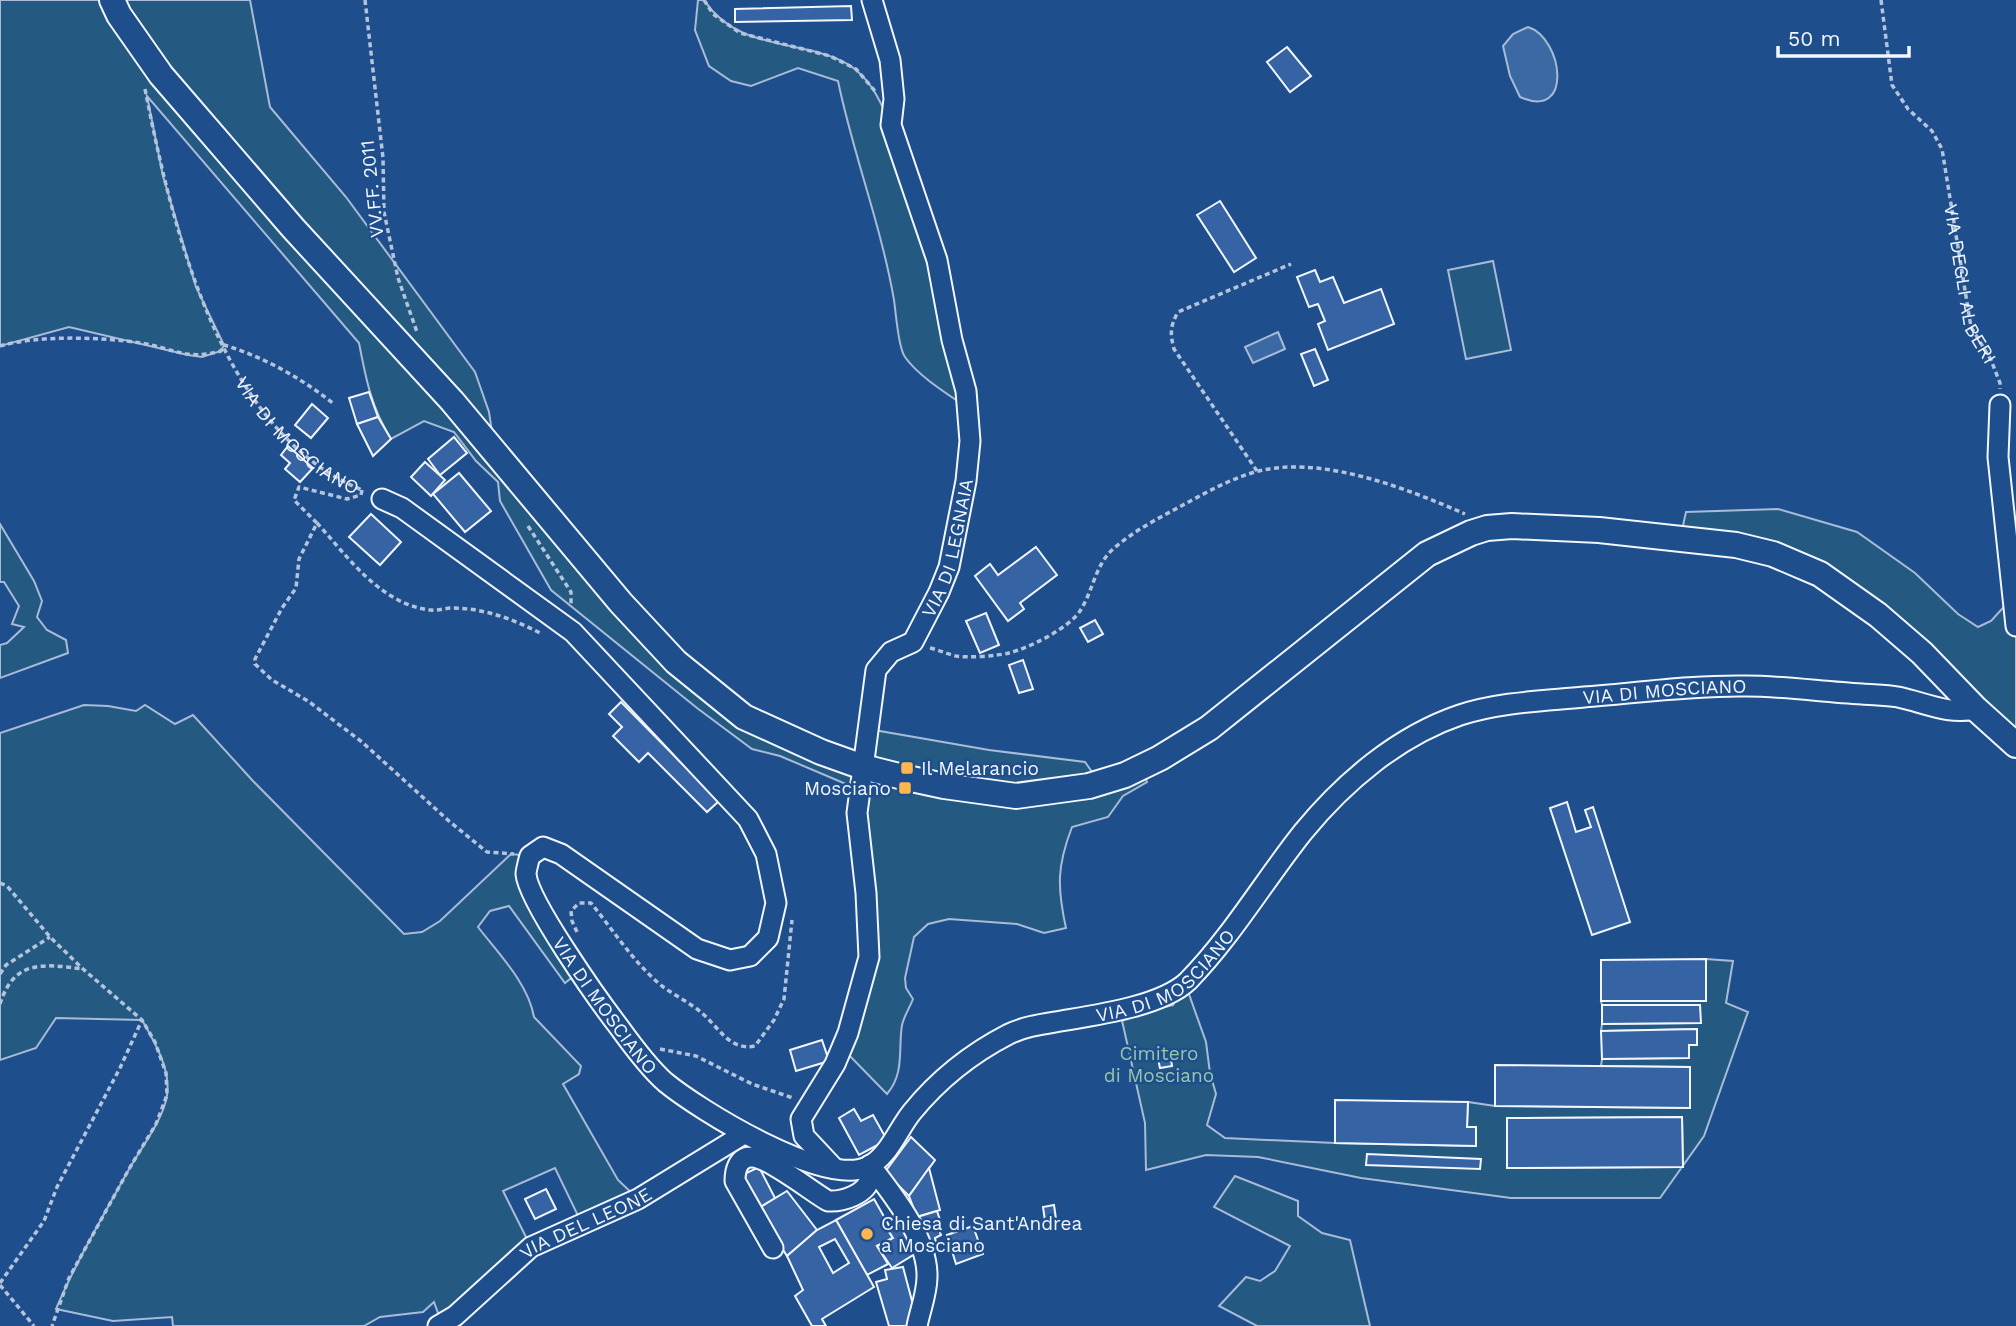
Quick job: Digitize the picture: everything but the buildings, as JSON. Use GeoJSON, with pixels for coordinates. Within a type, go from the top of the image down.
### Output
{"type":"FeatureCollection","features":[{"type":"Feature","properties":{"kind":"main road"},"geometry":{"type":"LineString","coordinates":[[113,0],[119,15],[161,75],[387,332],[426,371],[621,603],[676,662],[744,717],[821,752],[863,767],[944,786],[1016,796],[1089,786],[1125,775],[1160,758],[1209,728],[1427,554],[1471,533],[1487,528],[1512,526],[1599,530],[1736,545],[1773,554],[1820,574],[1878,615],[1922,653],[1976,709],[2016,745]]}},
{"type":"Feature","properties":{"kind":"street"},"geometry":{"type":"LineString","coordinates":[[872,0],[890,60],[894,99],[891,125]]}},
{"type":"Feature","properties":{"kind":"street","name":"VIA DI LEGNAIA"},"geometry":{"type":"LineString","coordinates":[[834,1168],[804,1136],[801,1119],[835,1064],[848,1033],[869,957],[858,813],[876,670],[891,652],[913,642],[939,593],[949,567],[966,481],[970,441],[966,391],[952,340],[937,260],[891,125]]}},
{"type":"Feature","properties":{"kind":"street"},"geometry":{"type":"LineString","coordinates":[[2000,405],[1997,457],[2016,626]]}},
{"type":"Feature","properties":{"kind":"street","name":"VIA DI MOSCIANO"},"geometry":{"type":"LineString","coordinates":[[382,499],[402,508],[573,632],[748,819],[766,854],[776,903],[768,938],[750,956],[730,960],[697,949],[561,854],[543,847],[530,856],[526,873],[531,890],[555,933],[619,1027],[662,1080],[744,1134],[789,1156],[834,1168],[867,1167],[885,1152],[912,1112],[958,1065],[1011,1033],[1040,1023],[1139,1005],[1167,996],[1185,983],[1231,930],[1305,830],[1347,785],[1381,757],[1416,735],[1459,716],[1506,704],[1744,686],[1896,697],[1960,713],[1976,709]]}},
{"type":"Feature","properties":{"kind":"street","name":"VIA DEL LEONE"},"geometry":{"type":"LineString","coordinates":[[438,1326],[454,1316],[531,1247],[638,1199],[744,1134]]}},
{"type":"Feature","properties":{"kind":"street"},"geometry":{"type":"LineString","coordinates":[[773,1248],[735,1181],[735,1171],[739,1163],[747,1157],[755,1156],[828,1201],[838,1202],[863,1191],[869,1184],[867,1167]]}},
{"type":"Feature","properties":{"kind":"street"},"geometry":{"type":"LineString","coordinates":[[867,1167],[906,1212],[926,1261],[928,1279],[916,1326]]}},
{"type":"Feature","properties":{"kind":"path","name":"VV.FF. 2011"},"geometry":{"type":"LineString","coordinates":[[365,0],[383,158],[384,212],[398,278],[418,332]]}},
{"type":"Feature","properties":{"kind":"path"},"geometry":{"type":"LineString","coordinates":[[704,0],[713,14],[740,33],[830,56],[856,69],[874,89],[891,125]]}},
{"type":"Feature","properties":{"kind":"path","name":"VIA DEGLI ALBERI"},"geometry":{"type":"LineString","coordinates":[[1881,0],[1892,85],[1908,109],[1932,131],[1942,149],[1971,327],[1991,360],[2000,383],[2000,405]]}},
{"type":"Feature","properties":{"kind":"path","name":"VIA DI MOSCIANO"},"geometry":{"type":"LineString","coordinates":[[144,83],[163,176],[196,288],[249,393],[291,443],[319,467],[382,499]]}},
{"type":"Feature","properties":{"kind":"path"},"geometry":{"type":"LineString","coordinates":[[1257,471],[1174,349],[1170,332],[1178,312],[1291,264]]}},
{"type":"Feature","properties":{"kind":"path"},"geometry":{"type":"LineString","coordinates":[[0,346],[12,342],[82,338],[142,343],[202,357],[221,351],[224,345],[254,354],[312,386],[334,404]]}},
{"type":"Feature","properties":{"kind":"path"},"geometry":{"type":"LineString","coordinates":[[913,642],[957,656],[1009,653],[1037,641],[1068,625],[1079,613],[1100,564],[1111,551],[1152,522],[1225,482],[1257,471],[1296,465],[1339,471],[1422,495],[1469,516],[1487,528]]}},
{"type":"Feature","properties":{"kind":"path"},"geometry":{"type":"LineString","coordinates":[[362,490],[361,495],[347,499],[299,487],[294,500],[372,583],[407,604],[432,611],[449,608],[470,609],[511,618],[550,637],[573,632]]}},
{"type":"Feature","properties":{"kind":"path"},"geometry":{"type":"LineString","coordinates":[[317,523],[299,559],[296,587],[282,608],[255,659],[255,664],[272,680],[308,701],[362,742],[487,852],[530,856]]}},
{"type":"Feature","properties":{"kind":"path"},"geometry":{"type":"LineString","coordinates":[[0,883],[7,886],[50,937],[83,969],[142,1020],[155,1042],[166,1073],[167,1095],[156,1124],[69,1278],[52,1326]]}},
{"type":"Feature","properties":{"kind":"path"},"geometry":{"type":"LineString","coordinates":[[578,933],[571,911],[579,904],[591,903],[636,960],[662,986],[702,1013],[727,1041],[745,1048],[755,1046],[760,1041],[784,999],[792,917]]}},
{"type":"Feature","properties":{"kind":"path"},"geometry":{"type":"LineString","coordinates":[[0,974],[6,965],[50,937]]}},
{"type":"Feature","properties":{"kind":"path"},"geometry":{"type":"LineString","coordinates":[[0,1004],[20,971],[47,964],[83,969]]}},
{"type":"Feature","properties":{"kind":"path"},"geometry":{"type":"LineString","coordinates":[[34,1326],[0,1284],[44,1221],[57,1186],[120,1068],[142,1020]]}},
{"type":"Feature","properties":{"kind":"path"},"geometry":{"type":"LineString","coordinates":[[659,1049],[696,1056],[752,1083],[810,1104]]}},
{"type":"Feature","properties":{"kind":"green space"},"geometry":{"type":"Polygon","coordinates":[[[0,0],[250,0],[270,107],[346,197],[475,372],[489,412],[495,452],[744,717],[862,767],[868,729],[989,750],[1085,762],[1100,783],[1141,767],[1147,782],[1123,796],[1108,817],[1072,827],[1063,853],[1060,877],[1066,928],[1044,933],[1017,924],[949,919],[928,924],[914,937],[905,978],[906,988],[913,999],[902,1025],[899,1069],[887,1094],[842,1048],[869,957],[860,790],[780,756],[752,749],[551,590],[500,501],[498,482],[476,461],[454,432],[424,421],[391,439],[374,404],[359,343],[147,96],[163,176],[196,287],[224,345],[221,351],[202,357],[188,355],[69,327],[0,346],[0,0]]]}},
{"type":"Feature","properties":{"kind":"green space"},"geometry":{"type":"Polygon","coordinates":[[[698,0],[704,0],[714,13],[739,31],[842,61],[857,71],[873,89],[891,125],[968,408],[926,378],[903,352],[875,217],[838,81],[798,68],[751,86],[731,81],[709,66],[695,30],[698,0]]]}},
{"type":"Feature","properties":{"kind":"green space"},"geometry":{"type":"Polygon","coordinates":[[[1493,261],[1511,350],[1466,359],[1448,270],[1493,261]]]}},
{"type":"Feature","properties":{"kind":"green space"},"geometry":{"type":"Polygon","coordinates":[[[1778,509],[1857,532],[1915,573],[1958,614],[1978,627],[1991,621],[2012,598],[2016,626],[2016,745],[1820,574],[1680,539],[1686,512],[1778,509]]]}},
{"type":"Feature","properties":{"kind":"green space"},"geometry":{"type":"Polygon","coordinates":[[[0,524],[34,581],[42,601],[37,617],[47,630],[66,640],[68,653],[0,678],[0,645],[7,643],[24,627],[12,624],[19,606],[4,582],[0,582],[0,524]]]}},
{"type":"Feature","properties":{"kind":"green space"},"geometry":{"type":"Polygon","coordinates":[[[84,705],[136,711],[145,705],[175,724],[193,715],[253,781],[404,934],[422,932],[440,921],[511,854],[530,856],[526,873],[580,971],[565,983],[509,906],[490,911],[478,927],[519,980],[531,1004],[534,1017],[581,1066],[579,1074],[563,1084],[618,1180],[638,1199],[582,1224],[555,1168],[503,1191],[531,1247],[442,1324],[434,1302],[423,1312],[380,1317],[364,1326],[173,1326],[172,1317],[113,1321],[56,1309],[90,1239],[157,1124],[165,1104],[168,1085],[160,1056],[142,1020],[56,1018],[36,1048],[0,1060],[0,733],[84,705]]]}},
{"type":"Feature","properties":{"kind":"green space","name":"Cimitero di Mosciano"},"geometry":{"type":"Polygon","coordinates":[[[1706,959],[1733,961],[1726,1003],[1748,1012],[1704,1136],[1683,1166],[1682,1117],[1507,1118],[1507,1168],[1682,1167],[1660,1198],[1511,1198],[1361,1178],[1258,1157],[1206,1155],[1146,1170],[1145,1123],[1121,1016],[1173,1005],[1185,983],[1206,1042],[1216,1094],[1207,1125],[1225,1138],[1475,1146],[1476,1127],[1467,1127],[1468,1102],[1495,1106],[1690,1108],[1690,1067],[1601,1066],[1602,1059],[1689,1058],[1689,1045],[1697,1045],[1697,1029],[1601,1031],[1602,1024],[1700,1023],[1700,1005],[1602,1005],[1601,1001],[1706,1001],[1706,959]]]}},
{"type":"Feature","properties":{"kind":"green space"},"geometry":{"type":"Polygon","coordinates":[[[1235,1176],[1298,1201],[1298,1216],[1322,1233],[1350,1240],[1370,1326],[1257,1326],[1219,1306],[1246,1277],[1260,1281],[1275,1271],[1290,1246],[1214,1207],[1235,1176]]]}},
{"type":"Feature","properties":{"kind":"shaded area"},"geometry":{"type":"Polygon","coordinates":[[[1528,27],[1540,34],[1549,46],[1557,75],[1555,88],[1549,98],[1537,101],[1520,97],[1510,76],[1503,46],[1513,34],[1528,27]]]}},
{"type":"Feature","properties":{"kind":"shaded area"},"geometry":{"type":"Polygon","coordinates":[[[1278,332],[1285,349],[1253,363],[1245,347],[1278,332]]]}},
{"type":"Feature","properties":{"kind":"place","name":"Il Melarancio"},"geometry":{"type":"Point","coordinates":[907,768]}},
{"type":"Feature","properties":{"kind":"place","name":"Mosciano"},"geometry":{"type":"Point","coordinates":[905,788]}},
{"type":"Feature","properties":{"kind":"place","name":"Chiesa di Sant'Andrea a Mosciano"},"geometry":{"type":"Point","coordinates":[867,1234]}}]}
